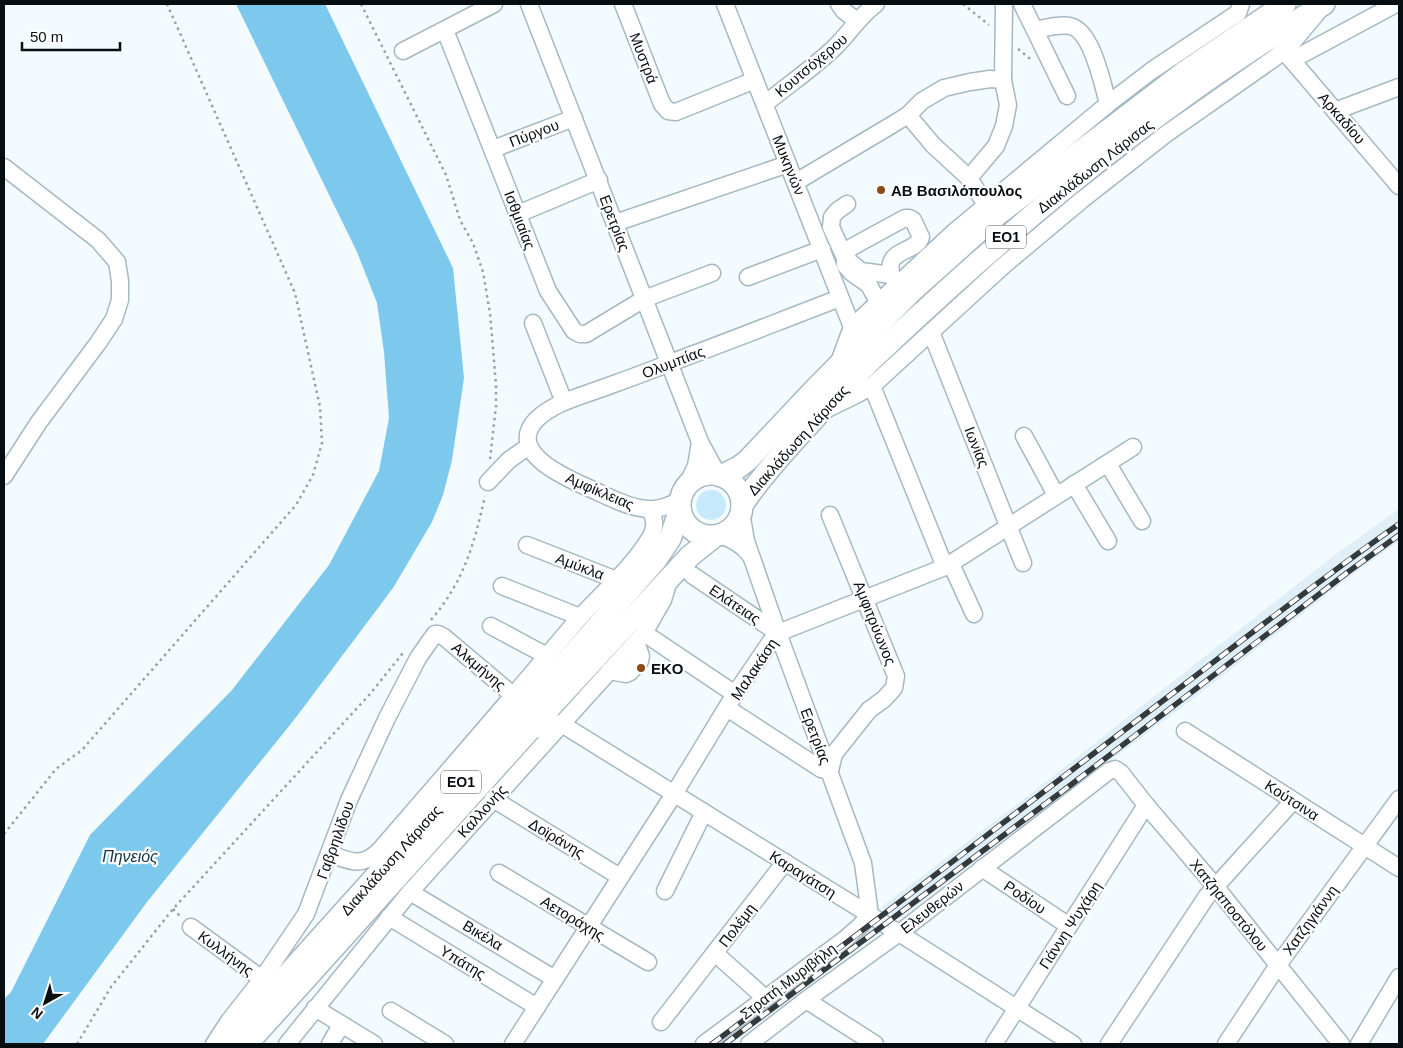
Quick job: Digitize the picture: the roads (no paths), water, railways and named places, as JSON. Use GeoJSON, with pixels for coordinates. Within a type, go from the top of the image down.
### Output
{"type":"FeatureCollection","features":[{"type":"Feature","properties":{"kind":"main road","name":"Διακλάδωση Λάρισας"},"geometry":{"type":"LineString","coordinates":[[742,508],[761,478],[820,412],[880,352],[956,281],[1056,196],[1186,95],[1324,4]]}},
{"type":"Feature","properties":{"kind":"main road","name":"Διακλάδωση Λάρισας"},"geometry":{"type":"LineString","coordinates":[[719,475],[730,472],[748,460],[910,292],[997,215],[1183,73],[1281,6]]}},
{"type":"Feature","properties":{"kind":"main road","name":"ΕΟ1"},"geometry":{"type":"LineString","coordinates":[[682,499],[700,476],[719,475]]}},
{"type":"Feature","properties":{"kind":"main road"},"geometry":{"type":"LineString","coordinates":[[719,475],[729,480],[736,487],[740,495],[742,508]]}},
{"type":"Feature","properties":{"kind":"main road","name":"Διακλάδωση Λάρισας"},"geometry":{"type":"LineString","coordinates":[[225,1044],[449,795],[625,583],[655,561],[670,539],[682,499]]}},
{"type":"Feature","properties":{"kind":"main road"},"geometry":{"type":"LineString","coordinates":[[682,499],[683,518],[688,526],[705,536],[718,535]]}},
{"type":"Feature","properties":{"kind":"main road","name":"ΕΟ1"},"geometry":{"type":"LineString","coordinates":[[718,535],[734,526],[742,508]]}},
{"type":"Feature","properties":{"kind":"main road","name":"Διακλάδωση Λάρισας"},"geometry":{"type":"LineString","coordinates":[[247,1044],[670,576],[690,556],[718,535]]}},
{"type":"Feature","properties":{"kind":"street"},"geometry":{"type":"LineString","coordinates":[[403,51],[494,4]]}},
{"type":"Feature","properties":{"kind":"street","name":"Ερετρίας"},"geometry":{"type":"LineString","coordinates":[[530,4],[700,442],[719,475]]}},
{"type":"Feature","properties":{"kind":"street","name":"Μυστρά"},"geometry":{"type":"LineString","coordinates":[[623,4],[662,104],[668,111]]}},
{"type":"Feature","properties":{"kind":"street","name":"Μυκηνών"},"geometry":{"type":"LineString","coordinates":[[725,4],[852,326]]}},
{"type":"Feature","properties":{"kind":"street"},"geometry":{"type":"LineString","coordinates":[[839,4],[844,11],[857,21]]}},
{"type":"Feature","properties":{"kind":"street","name":"Κουτσόχερου"},"geometry":{"type":"LineString","coordinates":[[765,104],[832,50],[844,39],[857,21],[876,4]]}},
{"type":"Feature","properties":{"kind":"street"},"geometry":{"type":"LineString","coordinates":[[968,178],[996,146],[1004,126],[1008,105],[1003,80],[1004,4]]}},
{"type":"Feature","properties":{"kind":"street"},"geometry":{"type":"LineString","coordinates":[[1022,4],[1067,96]]}},
{"type":"Feature","properties":{"kind":"street"},"geometry":{"type":"LineString","coordinates":[[1288,55],[1324,4]]}},
{"type":"Feature","properties":{"kind":"street"},"geometry":{"type":"LineString","coordinates":[[820,412],[856,396],[872,386],[1003,266],[1082,198],[1166,134],[1267,64],[1396,4]]}},
{"type":"Feature","properties":{"kind":"street"},"geometry":{"type":"LineString","coordinates":[[837,367],[852,326],[878,302],[895,279],[1108,104],[1236,7],[1262,14],[1281,6]]}},
{"type":"Feature","properties":{"kind":"street"},"geometry":{"type":"LineString","coordinates":[[1035,30],[1068,25],[1074,27],[1082,34],[1096,61],[1108,104]]}},
{"type":"Feature","properties":{"kind":"street","name":"Ισθμιαίας"},"geometry":{"type":"LineString","coordinates":[[445,30],[548,292],[574,331],[586,334],[644,299],[712,274]]}},
{"type":"Feature","properties":{"kind":"street","name":"Αρκαδίου"},"geometry":{"type":"LineString","coordinates":[[1288,55],[1335,111],[1392,167],[1399,186]]}},
{"type":"Feature","properties":{"kind":"street"},"geometry":{"type":"LineString","coordinates":[[796,182],[908,115],[922,101],[944,88],[990,79],[1003,80]]}},
{"type":"Feature","properties":{"kind":"street","name":"Κουτσόχερου"},"geometry":{"type":"LineString","coordinates":[[668,111],[676,112],[755,80]]}},
{"type":"Feature","properties":{"kind":"street"},"geometry":{"type":"LineString","coordinates":[[1335,111],[1399,87]]}},
{"type":"Feature","properties":{"kind":"street"},"geometry":{"type":"LineString","coordinates":[[908,115],[933,146],[968,178],[986,205]]}},
{"type":"Feature","properties":{"kind":"street","name":"Πύργου"},"geometry":{"type":"LineString","coordinates":[[493,149],[574,118]]}},
{"type":"Feature","properties":{"kind":"street"},"geometry":{"type":"LineString","coordinates":[[615,223],[788,164]]}},
{"type":"Feature","properties":{"kind":"street"},"geometry":{"type":"LineString","coordinates":[[4,167],[98,240],[117,262],[120,282],[120,300],[114,319],[39,422],[4,476]]}},
{"type":"Feature","properties":{"kind":"street"},"geometry":{"type":"LineString","coordinates":[[518,214],[599,180]]}},
{"type":"Feature","properties":{"kind":"street"},"geometry":{"type":"LineString","coordinates":[[847,204],[837,210],[832,217],[831,227],[845,258],[845,265],[852,274],[869,285],[878,302]]}},
{"type":"Feature","properties":{"kind":"street"},"geometry":{"type":"LineString","coordinates":[[845,258],[850,248],[905,218],[909,218],[921,236],[920,241],[891,262],[895,279]]}},
{"type":"Feature","properties":{"kind":"street"},"geometry":{"type":"LineString","coordinates":[[748,277],[822,249]]}},
{"type":"Feature","properties":{"kind":"street"},"geometry":{"type":"LineString","coordinates":[[845,258],[862,271],[895,279]]}},
{"type":"Feature","properties":{"kind":"street","name":"Ολυμπίας"},"geometry":{"type":"LineString","coordinates":[[529,446],[530,428],[540,417],[564,402],[840,298]]}},
{"type":"Feature","properties":{"kind":"street"},"geometry":{"type":"LineString","coordinates":[[533,323],[564,402]]}},
{"type":"Feature","properties":{"kind":"street","name":"Ιωνίας"},"geometry":{"type":"LineString","coordinates":[[931,332],[1024,563]]}},
{"type":"Feature","properties":{"kind":"street"},"geometry":{"type":"LineString","coordinates":[[872,386],[948,565],[974,614]]}},
{"type":"Feature","properties":{"kind":"street"},"geometry":{"type":"LineString","coordinates":[[1024,436],[1056,495]]}},
{"type":"Feature","properties":{"kind":"street"},"geometry":{"type":"LineString","coordinates":[[682,499],[696,466],[700,442]]}},
{"type":"Feature","properties":{"kind":"street"},"geometry":{"type":"LineString","coordinates":[[488,482],[509,460],[529,446]]}},
{"type":"Feature","properties":{"kind":"street","name":"Αμφίκλειας"},"geometry":{"type":"LineString","coordinates":[[529,446],[539,460],[561,475],[622,503],[651,510],[682,499]]}},
{"type":"Feature","properties":{"kind":"street","name":"Μαλακάση"},"geometry":{"type":"LineString","coordinates":[[513,1044],[674,794],[731,701],[767,646],[778,633],[948,565],[1133,447]]}},
{"type":"Feature","properties":{"kind":"street"},"geometry":{"type":"LineString","coordinates":[[1108,464],[1142,521]]}},
{"type":"Feature","properties":{"kind":"street"},"geometry":{"type":"LineString","coordinates":[[1074,484],[1108,541]]}},
{"type":"Feature","properties":{"kind":"street","name":"Ερετρίας"},"geometry":{"type":"LineString","coordinates":[[742,508],[746,541],[752,559],[863,863],[870,915]]}},
{"type":"Feature","properties":{"kind":"street"},"geometry":{"type":"LineString","coordinates":[[330,854],[355,862],[363,862],[371,858],[464,754],[601,594],[625,583],[656,524],[651,510]]}},
{"type":"Feature","properties":{"kind":"street","name":"Αμφιτρύωνος"},"geometry":{"type":"LineString","coordinates":[[830,515],[896,676],[894,688],[884,699],[869,710],[834,754],[830,771]]}},
{"type":"Feature","properties":{"kind":"street","name":"Ερετρίας"},"geometry":{"type":"LineString","coordinates":[[718,535],[733,539],[741,545],[752,559]]}},
{"type":"Feature","properties":{"kind":"street","name":"Αμύκλα"},"geometry":{"type":"LineString","coordinates":[[527,545],[625,583]]}},
{"type":"Feature","properties":{"kind":"street","name":"Ελάτειας"},"geometry":{"type":"LineString","coordinates":[[692,575],[778,633]]}},
{"type":"Feature","properties":{"kind":"street","name":"Καλλoνής"},"geometry":{"type":"LineString","coordinates":[[286,1044],[388,917],[560,723],[640,637],[663,600],[670,576]]}},
{"type":"Feature","properties":{"kind":"street"},"geometry":{"type":"LineString","coordinates":[[502,586],[580,617]]}},
{"type":"Feature","properties":{"kind":"street"},"geometry":{"type":"LineString","coordinates":[[491,626],[547,656]]}},
{"type":"Feature","properties":{"kind":"street","name":"Γαβρηιλίδου"},"geometry":{"type":"LineString","coordinates":[[214,1044],[229,1020],[262,979],[306,914],[349,800],[408,677],[418,658],[435,634],[444,637]]}},
{"type":"Feature","properties":{"kind":"street","name":"Αλκμήνης"},"geometry":{"type":"LineString","coordinates":[[444,637],[514,696]]}},
{"type":"Feature","properties":{"kind":"street"},"geometry":{"type":"LineString","coordinates":[[640,637],[731,701],[821,769],[830,771]]}},
{"type":"Feature","properties":{"kind":"street"},"geometry":{"type":"LineString","coordinates":[[528,732],[560,723]]}},
{"type":"Feature","properties":{"kind":"street","name":"Καραγάτση"},"geometry":{"type":"LineString","coordinates":[[560,723],[899,933],[1073,1044]]}},
{"type":"Feature","properties":{"kind":"street","name":"Κούτσινα"},"geometry":{"type":"LineString","coordinates":[[1185,731],[1399,868]]}},
{"type":"Feature","properties":{"kind":"street"},"geometry":{"type":"LineString","coordinates":[[449,795],[464,754]]}},
{"type":"Feature","properties":{"kind":"street","name":"Χατζηαποστόλου"},"geometry":{"type":"LineString","coordinates":[[1115,768],[1215,886],[1341,1044]]}},
{"type":"Feature","properties":{"kind":"street","name":"Ελευθερών"},"geometry":{"type":"LineString","coordinates":[[749,1044],[899,933],[1109,770],[1115,768]]}},
{"type":"Feature","properties":{"kind":"street","name":"Δοϊράνης"},"geometry":{"type":"LineString","coordinates":[[493,798],[620,877]]}},
{"type":"Feature","properties":{"kind":"street","name":"Χατζηγιάννη"},"geometry":{"type":"LineString","coordinates":[[1226,1044],[1278,965],[1399,799]]}},
{"type":"Feature","properties":{"kind":"street"},"geometry":{"type":"LineString","coordinates":[[1110,1044],[1215,886],[1293,801]]}},
{"type":"Feature","properties":{"kind":"street","name":"Γιάννη Ψυχάρη"},"geometry":{"type":"LineString","coordinates":[[994,1044],[1146,805]]}},
{"type":"Feature","properties":{"kind":"street"},"geometry":{"type":"LineString","coordinates":[[665,891],[704,812]]}},
{"type":"Feature","properties":{"kind":"street","name":"Πολέμη"},"geometry":{"type":"LineString","coordinates":[[660,1022],[716,954],[785,862]]}},
{"type":"Feature","properties":{"kind":"street","name":"Ροδίου"},"geometry":{"type":"LineString","coordinates":[[982,868],[1069,926]]}},
{"type":"Feature","properties":{"kind":"street","name":"Αετοράχης"},"geometry":{"type":"LineString","coordinates":[[499,873],[648,962]]}},
{"type":"Feature","properties":{"kind":"street","name":"Βικέλα"},"geometry":{"type":"LineString","coordinates":[[410,892],[555,979]]}},
{"type":"Feature","properties":{"kind":"street","name":"Στρατή Μυριβήλη"},"geometry":{"type":"LineString","coordinates":[[704,1044],[852,933],[870,915]]}},
{"type":"Feature","properties":{"kind":"street","name":"Υπάτης"},"geometry":{"type":"LineString","coordinates":[[388,917],[537,1007]]}},
{"type":"Feature","properties":{"kind":"street","name":"Κυλλήνης"},"geometry":{"type":"LineString","coordinates":[[191,926],[262,979]]}},
{"type":"Feature","properties":{"kind":"street"},"geometry":{"type":"LineString","coordinates":[[716,954],[765,998]]}},
{"type":"Feature","properties":{"kind":"street"},"geometry":{"type":"LineString","coordinates":[[1358,1044],[1399,977]]}},
{"type":"Feature","properties":{"kind":"street"},"geometry":{"type":"LineString","coordinates":[[806,1000],[875,1044]]}},
{"type":"Feature","properties":{"kind":"street"},"geometry":{"type":"LineString","coordinates":[[316,1008],[374,1044]]}},
{"type":"Feature","properties":{"kind":"street"},"geometry":{"type":"LineString","coordinates":[[392,1011],[445,1044]]}},
{"type":"Feature","properties":{"kind":"street"},"geometry":{"type":"LineString","coordinates":[[330,1044],[342,1025]]}},
{"type":"Feature","properties":{"kind":"water","name":"Πηνειός"},"geometry":{"type":"Polygon","coordinates":[[[236,4],[325,4],[453,268],[464,378],[452,460],[443,495],[432,522],[393,588],[294,720],[147,902],[43,1044],[4,1044],[4,999],[11,992],[90,835],[232,690],[329,565],[379,471],[389,418],[384,352],[377,303],[357,252],[236,4]]]}},
{"type":"Feature","properties":{"kind":"railway"},"geometry":{"type":"LineString","coordinates":[[712,1044],[1289,604],[1399,524]]}},
{"type":"Feature","properties":{"kind":"railway"},"geometry":{"type":"LineString","coordinates":[[725,1044],[1072,784],[1399,535]]}},
{"type":"Feature","properties":{"kind":"place","name":"ΑΒ Βασιλόπουλος"},"geometry":{"type":"Point","coordinates":[881,190]}},
{"type":"Feature","properties":{"kind":"place","name":"EKO"},"geometry":{"type":"Point","coordinates":[641,668]}}]}
